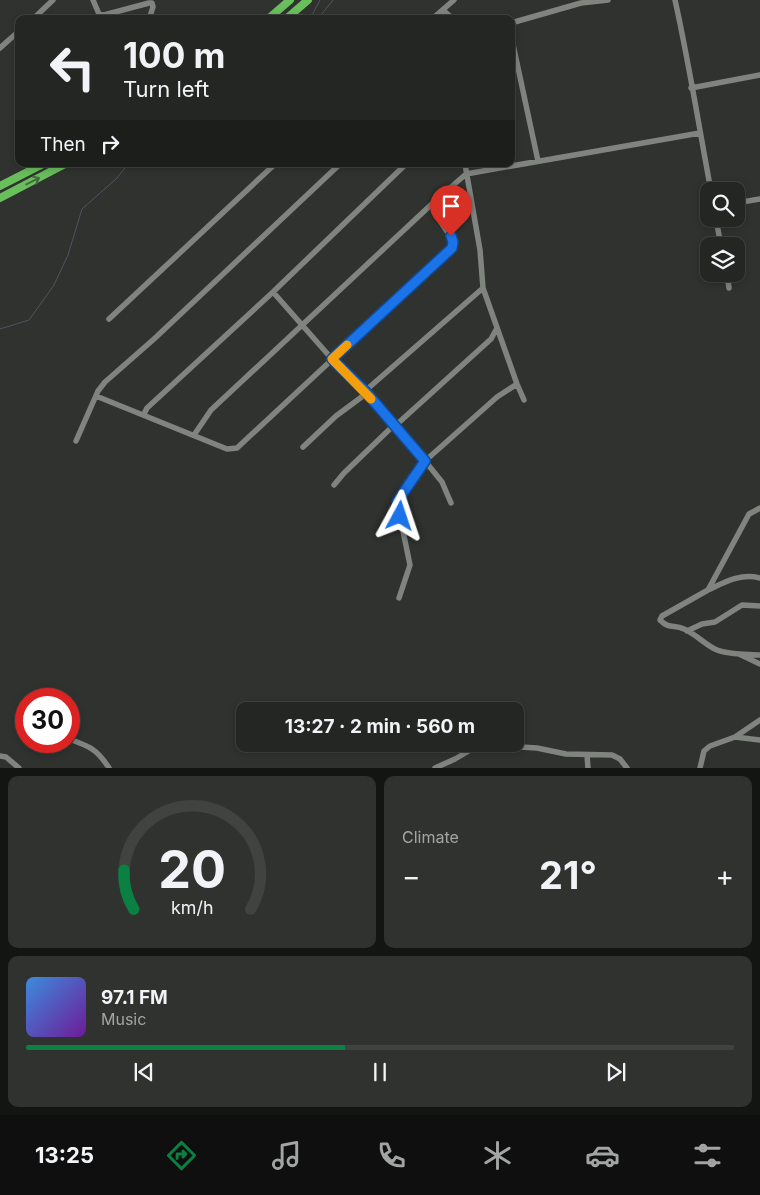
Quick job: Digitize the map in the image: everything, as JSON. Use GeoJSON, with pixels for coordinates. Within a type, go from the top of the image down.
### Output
{"type":"FeatureCollection","features":[{"type":"Feature","properties":{"kind":"highway"},"geometry":{"type":"LineString","coordinates":[[273,15],[290,0]]}},
{"type":"Feature","properties":{"kind":"highway"},"geometry":{"type":"LineString","coordinates":[[291,15],[308,0]]}},
{"type":"Feature","properties":{"kind":"highway"},"geometry":{"type":"LineString","coordinates":[[0,186],[37,167]]}},
{"type":"Feature","properties":{"kind":"highway"},"geometry":{"type":"LineString","coordinates":[[0,198],[59,167]]}},
{"type":"Feature","properties":{"kind":"street"},"geometry":{"type":"LineString","coordinates":[[37,15],[53,0]]}},
{"type":"Feature","properties":{"kind":"street"},"geometry":{"type":"LineString","coordinates":[[93,0],[99,14],[104,15],[149,3],[153,7],[150,15]]}},
{"type":"Feature","properties":{"kind":"street"},"geometry":{"type":"LineString","coordinates":[[437,15],[454,0]]}},
{"type":"Feature","properties":{"kind":"street"},"geometry":{"type":"LineString","coordinates":[[515,22],[581,3],[608,0]]}},
{"type":"Feature","properties":{"kind":"street"},"geometry":{"type":"LineString","coordinates":[[675,0],[686,48],[691,88],[709,182]]}},
{"type":"Feature","properties":{"kind":"street"},"geometry":{"type":"LineString","coordinates":[[443,10],[449,15]]}},
{"type":"Feature","properties":{"kind":"street"},"geometry":{"type":"LineString","coordinates":[[0,48],[15,35]]}},
{"type":"Feature","properties":{"kind":"street"},"geometry":{"type":"LineString","coordinates":[[515,54],[538,161]]}},
{"type":"Feature","properties":{"kind":"street"},"geometry":{"type":"LineString","coordinates":[[691,88],[760,75]]}},
{"type":"Feature","properties":{"kind":"street"},"geometry":{"type":"LineString","coordinates":[[515,165],[700,133]]}},
{"type":"Feature","properties":{"kind":"street"},"geometry":{"type":"LineString","coordinates":[[109,319],[272,167]]}},
{"type":"Feature","properties":{"kind":"street"},"geometry":{"type":"LineString","coordinates":[[76,441],[96,396],[105,382],[154,340],[337,167]]}},
{"type":"Feature","properties":{"kind":"street"},"geometry":{"type":"LineString","coordinates":[[144,414],[147,408],[273,292],[403,167]]}},
{"type":"Feature","properties":{"kind":"street"},"geometry":{"type":"LineString","coordinates":[[465,167],[480,250],[483,288],[516,384],[524,400]]}},
{"type":"Feature","properties":{"kind":"street"},"geometry":{"type":"LineString","coordinates":[[194,435],[211,410],[466,174],[505,167]]}},
{"type":"Feature","properties":{"kind":"street"},"geometry":{"type":"LineString","coordinates":[[745,202],[760,199]]}},
{"type":"Feature","properties":{"kind":"street"},"geometry":{"type":"LineString","coordinates":[[96,396],[227,449],[237,448],[452,248],[452,239],[436,215],[434,202]]}},
{"type":"Feature","properties":{"kind":"street"},"geometry":{"type":"LineString","coordinates":[[728,282],[729,288]]}},
{"type":"Feature","properties":{"kind":"street"},"geometry":{"type":"LineString","coordinates":[[304,447],[336,416],[366,392],[483,288]]}},
{"type":"Feature","properties":{"kind":"street"},"geometry":{"type":"LineString","coordinates":[[273,292],[332,359],[366,392],[425,461],[442,482],[451,503]]}},
{"type":"Feature","properties":{"kind":"street"},"geometry":{"type":"LineString","coordinates":[[334,485],[344,473],[394,426],[491,339],[497,327]]}},
{"type":"Feature","properties":{"kind":"street"},"geometry":{"type":"LineString","coordinates":[[399,598],[410,565],[397,502],[425,461],[497,397],[516,384]]}},
{"type":"Feature","properties":{"kind":"street"},"geometry":{"type":"LineString","coordinates":[[708,590],[750,514],[760,508]]}},
{"type":"Feature","properties":{"kind":"street"},"geometry":{"type":"LineString","coordinates":[[760,578],[752,576],[738,577],[708,590],[662,616],[660,620],[667,627],[687,630],[704,643],[719,651],[760,655]]}},
{"type":"Feature","properties":{"kind":"street"},"geometry":{"type":"LineString","coordinates":[[687,630],[702,624],[715,622],[742,605],[760,606]]}},
{"type":"Feature","properties":{"kind":"street"},"geometry":{"type":"LineString","coordinates":[[735,653],[760,664]]}},
{"type":"Feature","properties":{"kind":"street"},"geometry":{"type":"LineString","coordinates":[[700,768],[704,751],[710,746],[735,738],[760,720]]}},
{"type":"Feature","properties":{"kind":"street"},"geometry":{"type":"LineString","coordinates":[[735,738],[760,740]]}},
{"type":"Feature","properties":{"kind":"street"},"geometry":{"type":"LineString","coordinates":[[80,743],[89,746],[102,757],[109,768]]}},
{"type":"Feature","properties":{"kind":"street"},"geometry":{"type":"LineString","coordinates":[[435,768],[472,749],[485,745],[536,748],[566,754],[612,755],[620,759],[628,768]]}},
{"type":"Feature","properties":{"kind":"street"},"geometry":{"type":"LineString","coordinates":[[587,755],[588,768]]}},
{"type":"Feature","properties":{"kind":"street"},"geometry":{"type":"LineString","coordinates":[[0,756],[6,757],[19,768]]}},
{"type":"Feature","properties":{"kind":"waterway"},"geometry":{"type":"LineString","coordinates":[[312,15],[320,0]]}},
{"type":"Feature","properties":{"kind":"waterway"},"geometry":{"type":"LineString","coordinates":[[321,15],[333,0]]}},
{"type":"Feature","properties":{"kind":"waterway"},"geometry":{"type":"LineString","coordinates":[[0,329],[29,320],[54,285],[68,255],[82,209],[117,178],[126,167]]}},
{"type":"Feature","properties":{"kind":"slow traffic"},"geometry":{"type":"LineString","coordinates":[[347,345],[332,359],[371,399]]}},
{"type":"Feature","properties":{"kind":"route"},"geometry":{"type":"LineString","coordinates":[[400,516],[397,502],[425,461],[365,391],[332,359],[452,248],[451,236]]}}]}
